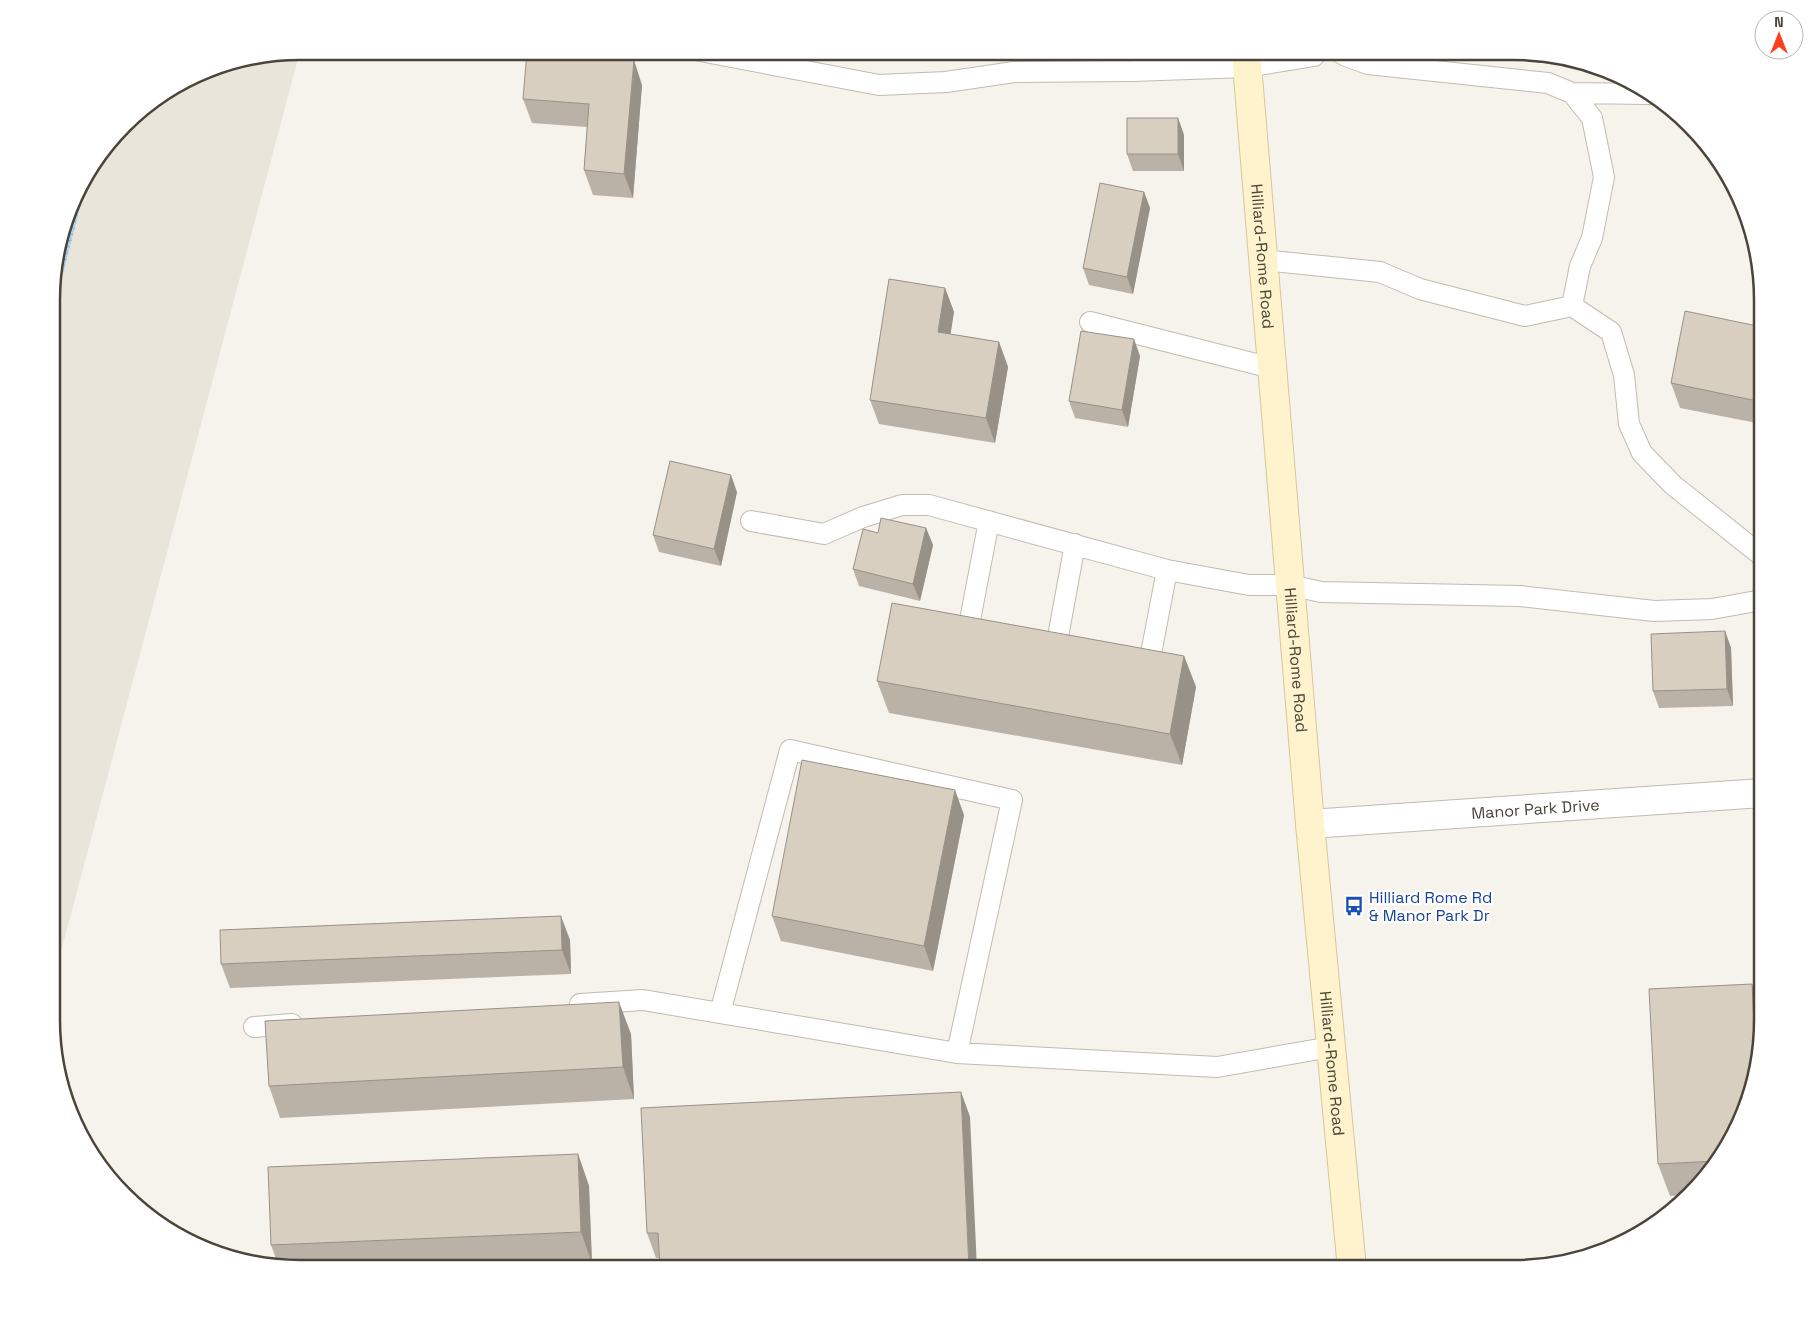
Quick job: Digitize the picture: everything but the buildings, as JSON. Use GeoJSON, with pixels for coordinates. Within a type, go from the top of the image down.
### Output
{"type":"FeatureCollection","features":[{"type":"Feature","properties":{"kind":"main road","name":"Hilliard-Rome Road"},"geometry":{"type":"LineString","coordinates":[[1247,60],[1310,824],[1351,1260]]}},
{"type":"Feature","properties":{"kind":"street","name":"Manor Park Drive"},"geometry":{"type":"LineString","coordinates":[[1310,824],[1754,794]]}},
{"type":"Feature","properties":{"kind":"lane"},"geometry":{"type":"LineString","coordinates":[[747,60],[879,85],[946,82],[1014,72],[1132,71],[1237,60]]}},
{"type":"Feature","properties":{"kind":"lane"},"geometry":{"type":"LineString","coordinates":[[1358,60],[1368,64],[1548,83],[1572,94],[1637,94]]}},
{"type":"Feature","properties":{"kind":"lane"},"geometry":{"type":"LineString","coordinates":[[1572,94],[1592,118],[1604,177],[1592,238],[1580,266],[1572,306]]}},
{"type":"Feature","properties":{"kind":"lane"},"geometry":{"type":"LineString","coordinates":[[1263,260],[1380,272],[1420,289],[1525,316],[1572,306],[1612,332],[1624,374],[1629,424],[1642,453],[1673,485],[1754,550]]}},
{"type":"Feature","properties":{"kind":"lane"},"geometry":{"type":"LineString","coordinates":[[1090,322],[1272,368]]}},
{"type":"Feature","properties":{"kind":"lane"},"geometry":{"type":"LineString","coordinates":[[751,521],[824,534],[863,517],[902,505],[929,505],[1167,570],[1249,585],[1290,585],[1321,592],[1520,596],[1654,611],[1712,609],[1754,601]]}},
{"type":"Feature","properties":{"kind":"lane"},"geometry":{"type":"LineString","coordinates":[[970,620],[990,522]]}},
{"type":"Feature","properties":{"kind":"lane"},"geometry":{"type":"LineString","coordinates":[[1057,642],[1075,544]]}},
{"type":"Feature","properties":{"kind":"lane"},"geometry":{"type":"LineString","coordinates":[[1149,664],[1167,570]]}},
{"type":"Feature","properties":{"kind":"lane"},"geometry":{"type":"LineString","coordinates":[[720,1013],[790,750],[1012,800],[957,1053]]}},
{"type":"Feature","properties":{"kind":"lane"},"geometry":{"type":"LineString","coordinates":[[564,1006],[643,1000],[957,1053],[1217,1067],[1331,1047]]}},
{"type":"Feature","properties":{"kind":"lane"},"geometry":{"type":"LineString","coordinates":[[254,1027],[314,1023]]}},
{"type":"Feature","properties":{"kind":"shaded area"},"geometry":{"type":"Polygon","coordinates":[[[298,60],[60,956],[60,300],[62,269],[68,238],[78,208],[100,167],[130,130],[154,110],[180,92],[208,78],[253,65],[298,60]]]}},
{"type":"Feature","properties":{"kind":"water"},"geometry":{"type":"Polygon","coordinates":[[[82,201],[61,281],[68,238],[82,201]]]}},
{"type":"Feature","properties":{"kind":"place","name":"Hilliard Rome Rd & Manor Park Dr"},"geometry":{"type":"Point","coordinates":[1354,906]}}]}
